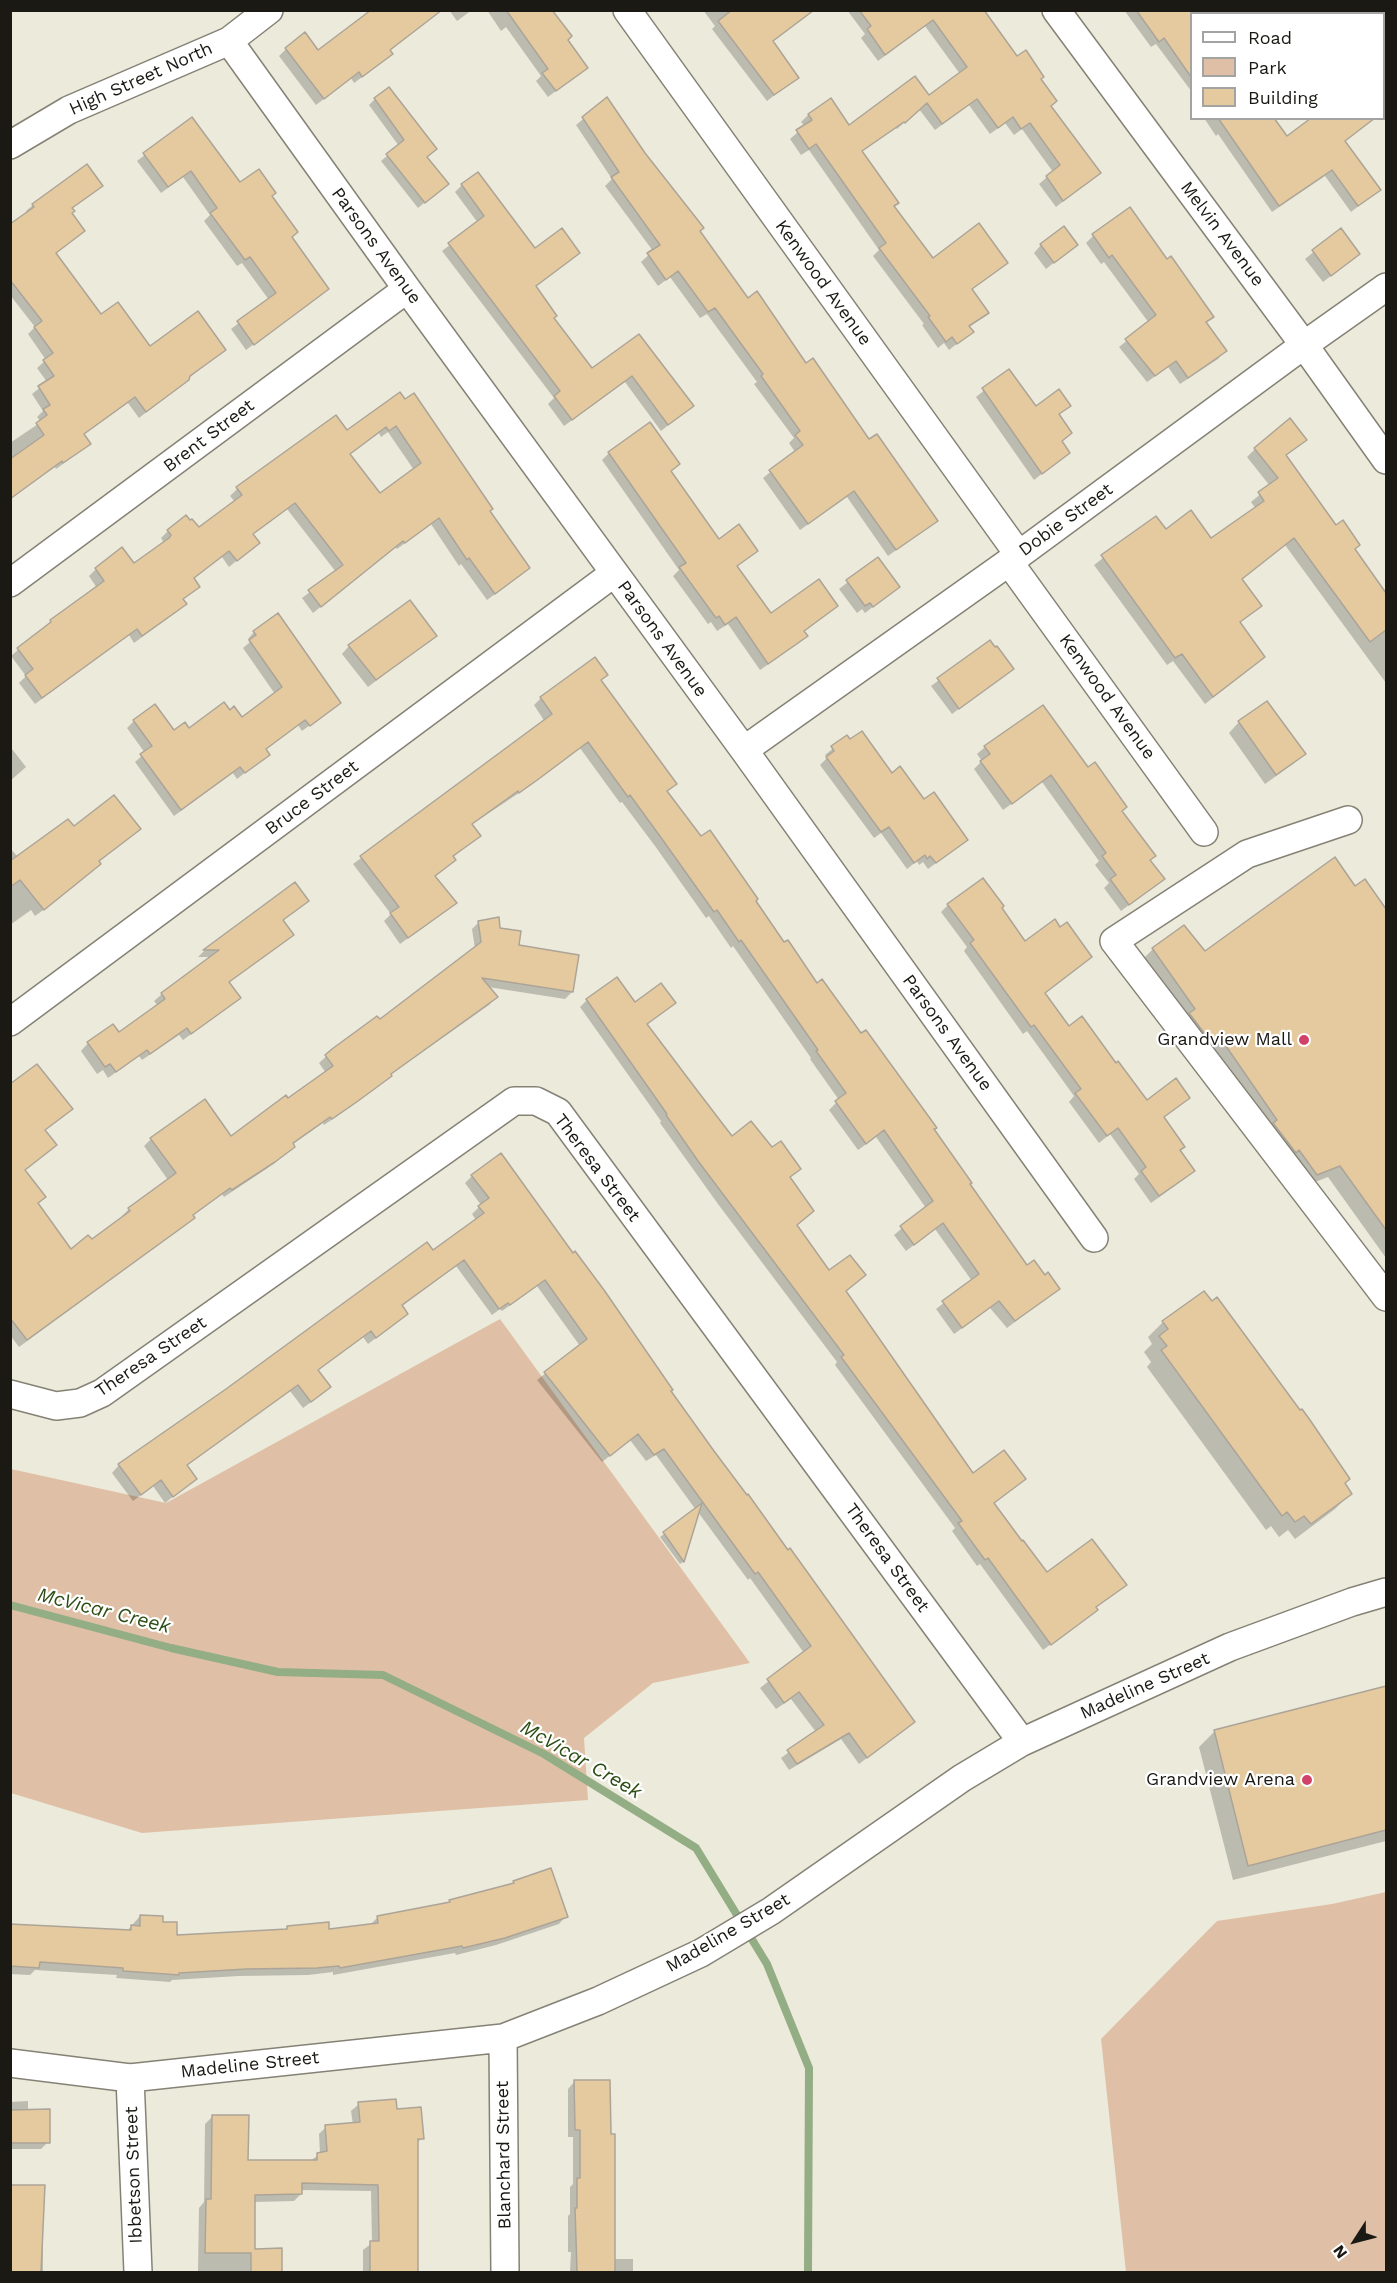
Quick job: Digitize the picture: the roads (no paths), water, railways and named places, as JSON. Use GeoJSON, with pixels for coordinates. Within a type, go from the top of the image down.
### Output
{"type":"FeatureCollection","features":[{"type":"Feature","properties":{"kind":"street","name":"High Street North"},"geometry":{"type":"LineString","coordinates":[[10,145],[69,110],[229,41],[269,10]]}},
{"type":"Feature","properties":{"kind":"street","name":"Kenwood Avenue"},"geometry":{"type":"LineString","coordinates":[[627,10],[1204,832]]}},
{"type":"Feature","properties":{"kind":"street","name":"Melvin Avenue"},"geometry":{"type":"LineString","coordinates":[[1056,10],[1304,345],[1386,460]]}},
{"type":"Feature","properties":{"kind":"street","name":"Parsons Avenue"},"geometry":{"type":"LineString","coordinates":[[229,41],[613,574],[744,750],[1094,1238]]}},
{"type":"Feature","properties":{"kind":"street","name":"Dobie Street"},"geometry":{"type":"LineString","coordinates":[[744,750],[1014,559],[1386,287]]}},
{"type":"Feature","properties":{"kind":"street","name":"Brent Street"},"geometry":{"type":"LineString","coordinates":[[10,583],[407,289]]}},
{"type":"Feature","properties":{"kind":"street","name":"Bruce Street"},"geometry":{"type":"LineString","coordinates":[[10,1022],[613,574]]}},
{"type":"Feature","properties":{"kind":"street"},"geometry":{"type":"LineString","coordinates":[[1348,820],[1247,854],[1114,941],[1386,1297]]}},
{"type":"Feature","properties":{"kind":"street","name":"Theresa Street"},"geometry":{"type":"LineString","coordinates":[[10,1394],[56,1406],[80,1403],[102,1393],[514,1101],[536,1101],[558,1112],[1022,1742]]}},
{"type":"Feature","properties":{"kind":"street","name":"Madeline Street"},"geometry":{"type":"LineString","coordinates":[[10,2063],[130,2078],[503,2038],[598,2001],[701,1953],[771,1911],[962,1778],[1022,1742],[1230,1647],[1352,1602],[1386,1592]]}},
{"type":"Feature","properties":{"kind":"street","name":"Blanchard Street"},"geometry":{"type":"LineString","coordinates":[[503,2038],[506,2272]]}},
{"type":"Feature","properties":{"kind":"street","name":"Ibbetson Street"},"geometry":{"type":"LineString","coordinates":[[130,2078],[138,2272]]}},
{"type":"Feature","properties":{"kind":"waterway","name":"McVicar Creek"},"geometry":{"type":"LineString","coordinates":[[10,1605],[171,1648],[278,1672],[383,1675],[544,1754],[696,1848],[767,1964],[809,2068],[808,2272]]}},
{"type":"Feature","properties":{"kind":"place","name":"Grandview Mall"},"geometry":{"type":"Point","coordinates":[1304,1040]}},
{"type":"Feature","properties":{"kind":"place","name":"Grandview Arena"},"geometry":{"type":"Point","coordinates":[1307,1780]}}]}
